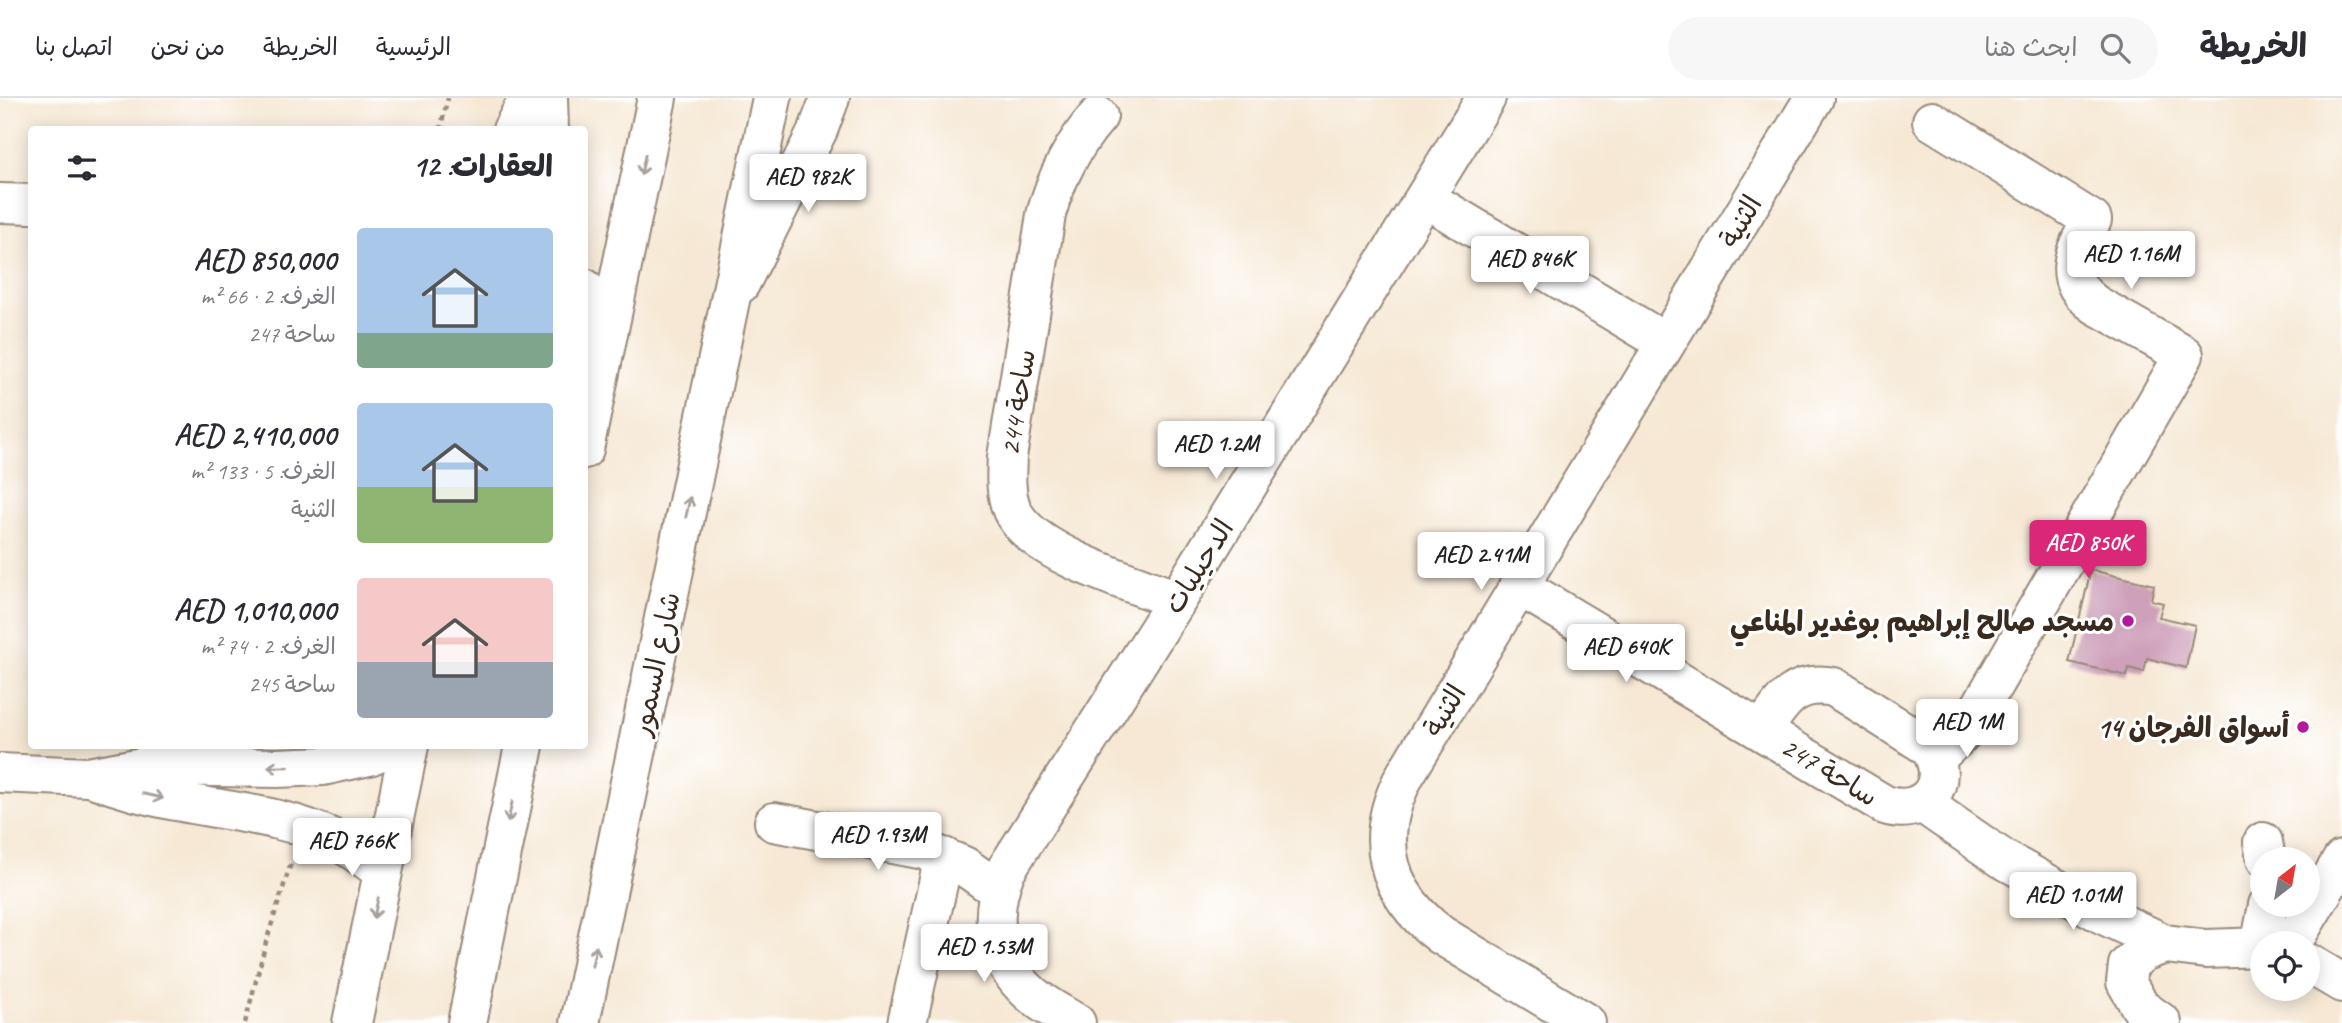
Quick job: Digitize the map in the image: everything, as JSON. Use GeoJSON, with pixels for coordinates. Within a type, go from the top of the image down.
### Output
{"type":"FeatureCollection","features":[{"type":"Feature","properties":{"kind":"street"},"geometry":{"type":"LineString","coordinates":[[514,126],[529,98]]}},
{"type":"Feature","properties":{"kind":"street"},"geometry":{"type":"LineString","coordinates":[[548,98],[549,126]]}},
{"type":"Feature","properties":{"kind":"street"},"geometry":{"type":"LineString","coordinates":[[588,430],[657,98]]}},
{"type":"Feature","properties":{"kind":"street","name":"شارع السمور"},"geometry":{"type":"LineString","coordinates":[[580,1023],[772,98]]}},
{"type":"Feature","properties":{"kind":"street","name":"شارع السمور"},"geometry":{"type":"LineString","coordinates":[[730,305],[818,130],[830,98]]}},
{"type":"Feature","properties":{"kind":"street","name":"الدحيليات"},"geometry":{"type":"LineString","coordinates":[[1076,1023],[1032,995],[1007,965],[995,929],[998,890],[1006,870],[1177,600],[1486,98]]}},
{"type":"Feature","properties":{"kind":"street","name":"الثنية"},"geometry":{"type":"LineString","coordinates":[[1586,1023],[1423,922],[1396,884],[1389,863],[1386,840],[1388,817],[1394,796],[1814,98]]}},
{"type":"Feature","properties":{"kind":"street","name":"ساحة 244"},"geometry":{"type":"LineString","coordinates":[[1098,116],[1070,152],[1052,193],[1046,215],[1007,457],[1007,495],[1013,513],[1029,532],[1051,548],[1074,560],[1177,600]]}},
{"type":"Feature","properties":{"kind":"street"},"geometry":{"type":"LineString","coordinates":[[1932,121],[2092,220],[2074,255],[2072,267],[2079,289],[2086,299],[2184,355],[1981,706],[1961,734],[1936,758],[1938,782],[1932,794],[1922,803],[2003,859],[2100,913],[2165,944],[2206,949],[2250,947]]}},
{"type":"Feature","properties":{"kind":"street"},"geometry":{"type":"LineString","coordinates":[[1425,198],[1666,343]]}},
{"type":"Feature","properties":{"kind":"street"},"geometry":{"type":"LineString","coordinates":[[0,203],[28,204]]}},
{"type":"Feature","properties":{"kind":"street"},"geometry":{"type":"LineString","coordinates":[[588,309],[598,381]]}},
{"type":"Feature","properties":{"kind":"street","name":"ساحة 247"},"geometry":{"type":"LineString","coordinates":[[1519,586],[1885,805],[1897,809],[1911,808],[1922,803]]}},
{"type":"Feature","properties":{"kind":"street","name":"ساحة 247"},"geometry":{"type":"LineString","coordinates":[[1763,730],[1787,696],[1809,685],[1821,684],[1834,687],[1920,739],[1936,758]]}},
{"type":"Feature","properties":{"kind":"street"},"geometry":{"type":"LineString","coordinates":[[0,773],[88,777],[148,766],[276,768],[323,765],[369,756],[385,749]]}},
{"type":"Feature","properties":{"kind":"street"},"geometry":{"type":"LineString","coordinates":[[352,1023],[409,749]]}},
{"type":"Feature","properties":{"kind":"street"},"geometry":{"type":"LineString","coordinates":[[467,1023],[523,749]]}},
{"type":"Feature","properties":{"kind":"street"},"geometry":{"type":"LineString","coordinates":[[208,807],[210,766]]}},
{"type":"Feature","properties":{"kind":"street"},"geometry":{"type":"LineString","coordinates":[[88,777],[147,795],[271,817],[303,827],[334,839],[383,872]]}},
{"type":"Feature","properties":{"kind":"street"},"geometry":{"type":"LineString","coordinates":[[774,822],[925,850],[982,877],[998,890]]}},
{"type":"Feature","properties":{"kind":"street"},"geometry":{"type":"LineString","coordinates":[[907,1023],[944,857]]}},
{"type":"Feature","properties":{"kind":"street"},"geometry":{"type":"LineString","coordinates":[[2284,931],[2342,860]]}},
{"type":"Feature","properties":{"kind":"street"},"geometry":{"type":"LineString","coordinates":[[2162,1023],[2141,1008],[2126,982],[2128,965],[2143,952],[2165,944]]}},
{"type":"Feature","properties":{"kind":"street"},"geometry":{"type":"LineString","coordinates":[[2320,970],[2342,983]]}},
{"type":"Feature","properties":{"kind":"path"},"geometry":{"type":"LineString","coordinates":[[441,126],[448,98]]}},
{"type":"Feature","properties":{"kind":"path"},"geometry":{"type":"LineString","coordinates":[[245,1023],[266,942],[303,827]]}},
{"type":"Feature","properties":{"kind":"building","name":"مسجد صالح إبراهيم بوغدير المناعي"},"geometry":{"type":"Polygon","coordinates":[[[2091,570],[2154,585],[2151,600],[2163,603],[2159,617],[2195,625],[2186,668],[2147,658],[2144,672],[2129,668],[2127,676],[2069,662],[2091,570]]]}},
{"type":"Feature","properties":{"kind":"place","name":"مسجد صالح إبراهيم بوغدير المناعي"},"geometry":{"type":"Point","coordinates":[2128,621]}},
{"type":"Feature","properties":{"kind":"place","name":"أسواق الفرجان 14"},"geometry":{"type":"Point","coordinates":[2303,727]}}]}
